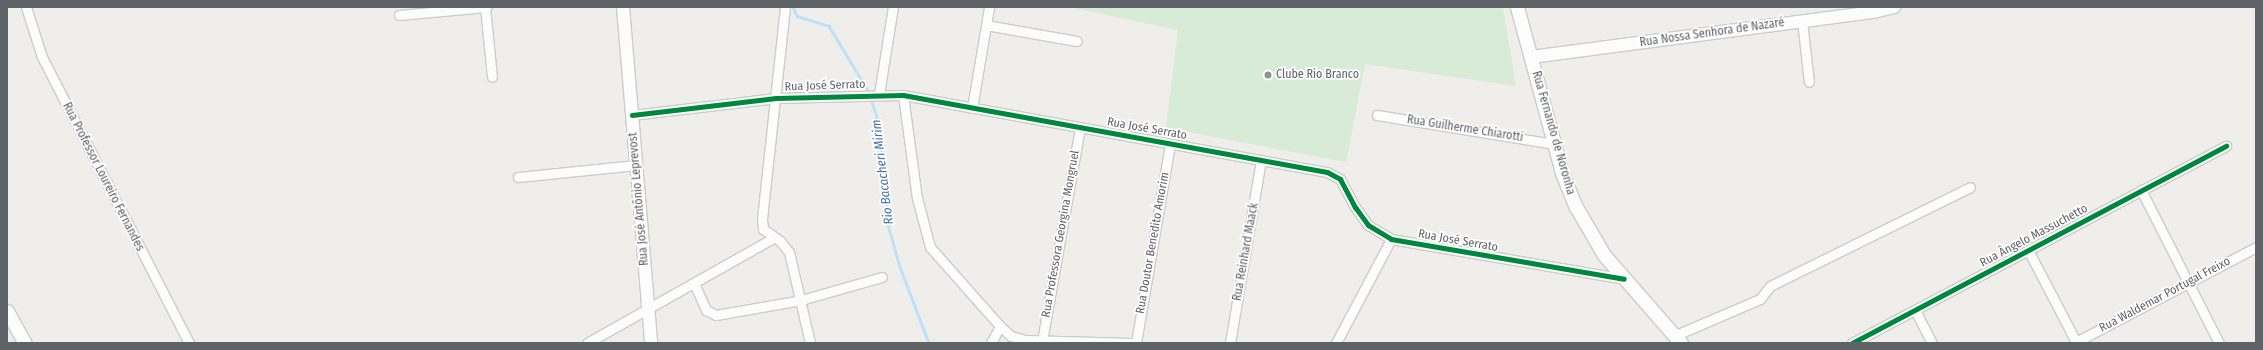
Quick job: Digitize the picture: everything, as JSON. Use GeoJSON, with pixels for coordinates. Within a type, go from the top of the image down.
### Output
{"type":"FeatureCollection","features":[{"type":"Feature","properties":{"kind":"main road","name":"Rua Fernando de Noronha"},"geometry":{"type":"LineString","coordinates":[[1517,7],[1554,144],[1568,189],[1585,226],[1624,279],[1678,339]]}},
{"type":"Feature","properties":{"kind":"main road"},"geometry":{"type":"LineString","coordinates":[[7,311],[25,343]]}},
{"type":"Feature","properties":{"kind":"street","name":"Rua Professor Loureiro Fernandes"},"geometry":{"type":"LineString","coordinates":[[26,7],[42,57],[189,343]]}},
{"type":"Feature","properties":{"kind":"street"},"geometry":{"type":"LineString","coordinates":[[399,15],[486,7],[492,77]]}},
{"type":"Feature","properties":{"kind":"street","name":"Rua José Antônio Leprevost"},"geometry":{"type":"LineString","coordinates":[[623,7],[651,343]]}},
{"type":"Feature","properties":{"kind":"street"},"geometry":{"type":"LineString","coordinates":[[755,248],[763,229],[761,207],[776,98],[785,7]]}},
{"type":"Feature","properties":{"kind":"street"},"geometry":{"type":"LineString","coordinates":[[873,94],[893,7]]}},
{"type":"Feature","properties":{"kind":"street"},"geometry":{"type":"LineString","coordinates":[[972,108],[989,7]]}},
{"type":"Feature","properties":{"kind":"street","name":"Rua Nossa Senhora de Nazaré"},"geometry":{"type":"LineString","coordinates":[[1531,57],[1880,11],[1894,7]]}},
{"type":"Feature","properties":{"kind":"street"},"geometry":{"type":"LineString","coordinates":[[1802,21],[1809,82]]}},
{"type":"Feature","properties":{"kind":"street"},"geometry":{"type":"LineString","coordinates":[[986,25],[1077,41]]}},
{"type":"Feature","properties":{"kind":"street","name":"Rua José Serrato"},"geometry":{"type":"LineString","coordinates":[[632,115],[776,98],[873,94],[903,95],[1333,174],[1340,179],[1361,216],[1375,231],[1391,239],[1624,279]]}},
{"type":"Feature","properties":{"kind":"street"},"geometry":{"type":"LineString","coordinates":[[903,95],[917,198],[930,247],[1000,326],[1018,339],[1042,342],[1132,343]]}},
{"type":"Feature","properties":{"kind":"street","name":"Rua Guilherme Chiarotti"},"geometry":{"type":"LineString","coordinates":[[1377,115],[1554,144]]}},
{"type":"Feature","properties":{"kind":"street","name":"Rua Professora Georgina Mongruel"},"geometry":{"type":"LineString","coordinates":[[1042,342],[1080,127]]}},
{"type":"Feature","properties":{"kind":"street","name":"Rua Doutor Benedito Amorim"},"geometry":{"type":"LineString","coordinates":[[1136,343],[1170,144]]}},
{"type":"Feature","properties":{"kind":"street","name":"Rua Ângelo Massuchetto"},"geometry":{"type":"LineString","coordinates":[[1852,343],[2226,146]]}},
{"type":"Feature","properties":{"kind":"street","name":"Rua Reinhard Maack"},"geometry":{"type":"LineString","coordinates":[[1230,343],[1261,160]]}},
{"type":"Feature","properties":{"kind":"street"},"geometry":{"type":"LineString","coordinates":[[518,177],[636,165]]}},
{"type":"Feature","properties":{"kind":"street"},"geometry":{"type":"LineString","coordinates":[[1678,339],[1760,299],[1770,286],[1970,187]]}},
{"type":"Feature","properties":{"kind":"street"},"geometry":{"type":"LineString","coordinates":[[2141,190],[2219,343]]}},
{"type":"Feature","properties":{"kind":"street"},"geometry":{"type":"LineString","coordinates":[[763,229],[773,238],[780,241],[789,252],[810,343]]}},
{"type":"Feature","properties":{"kind":"street"},"geometry":{"type":"LineString","coordinates":[[587,343],[773,238]]}},
{"type":"Feature","properties":{"kind":"street"},"geometry":{"type":"LineString","coordinates":[[1336,343],[1391,239]]}},
{"type":"Feature","properties":{"kind":"street","name":"Rua Waldemar Portugal Freixo"},"geometry":{"type":"LineString","coordinates":[[2075,342],[2256,247]]}},
{"type":"Feature","properties":{"kind":"street"},"geometry":{"type":"LineString","coordinates":[[2028,250],[2075,342]]}},
{"type":"Feature","properties":{"kind":"street"},"geometry":{"type":"LineString","coordinates":[[694,283],[706,310],[712,314],[801,300],[882,277]]}},
{"type":"Feature","properties":{"kind":"street"},"geometry":{"type":"LineString","coordinates":[[1915,310],[1932,343]]}},
{"type":"Feature","properties":{"kind":"street"},"geometry":{"type":"LineString","coordinates":[[991,343],[1000,326]]}},
{"type":"Feature","properties":{"kind":"green space","name":"Clube Rio Branco"},"geometry":{"type":"Polygon","coordinates":[[[1069,7],[1503,7],[1516,86],[1365,64],[1346,162],[1166,128],[1178,30],[1069,7]]]}},
{"type":"Feature","properties":{"kind":"waterway","name":"Rio Bacacheri Mirim"},"geometry":{"type":"LineString","coordinates":[[793,7],[797,16],[829,26],[870,94]]}},
{"type":"Feature","properties":{"kind":"waterway","name":"Rio Bacacheri Mirim"},"geometry":{"type":"LineString","coordinates":[[871,98],[879,124],[889,228],[900,267],[929,343]]}},
{"type":"Feature","properties":{"kind":"cycle path"},"geometry":{"type":"LineString","coordinates":[[632,115],[776,98],[903,95],[1327,172],[1340,179],[1355,207],[1368,225],[1391,239],[1624,279]]}},
{"type":"Feature","properties":{"kind":"cycle path"},"geometry":{"type":"LineString","coordinates":[[1852,343],[2226,146]]}},
{"type":"Feature","properties":{"kind":"place","name":"Clube Rio Branco"},"geometry":{"type":"Point","coordinates":[1268,75]}}]}
